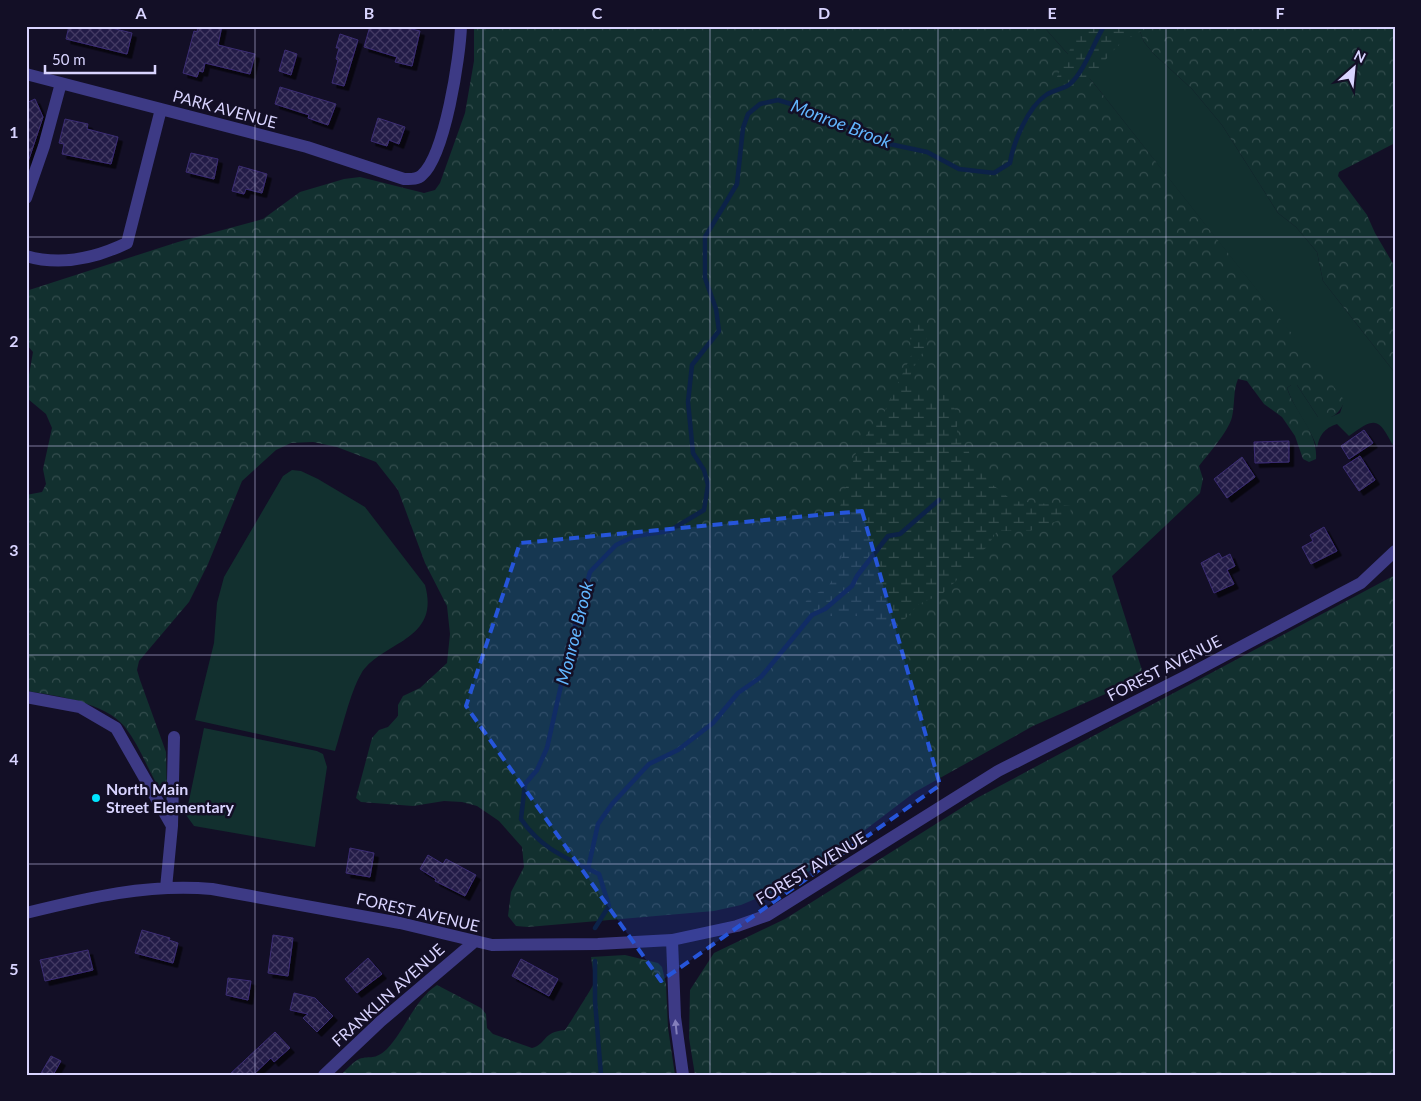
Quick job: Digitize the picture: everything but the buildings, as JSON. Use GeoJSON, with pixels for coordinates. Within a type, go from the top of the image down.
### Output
{"type":"FeatureCollection","features":[{"type":"Feature","properties":{"kind":"street","name":"PARK AVENUE"},"geometry":{"type":"LineString","coordinates":[[26,74],[316,150],[404,179],[415,179],[423,174],[433,157],[442,131],[457,73],[461,26]]}},
{"type":"Feature","properties":{"kind":"street"},"geometry":{"type":"LineString","coordinates":[[26,198],[44,146],[61,83]]}},
{"type":"Feature","properties":{"kind":"street"},"geometry":{"type":"LineString","coordinates":[[26,256],[67,261],[92,256],[127,243],[161,109]]}},
{"type":"Feature","properties":{"kind":"street","name":"FOREST AVENUE"},"geometry":{"type":"LineString","coordinates":[[26,913],[124,892],[166,888],[212,888],[400,923],[492,945],[598,944],[672,940],[737,926],[768,915],[998,771],[1186,676],[1361,583],[1395,551]]}},
{"type":"Feature","properties":{"kind":"street"},"geometry":{"type":"LineString","coordinates":[[26,697],[80,707],[116,728],[172,826]]}},
{"type":"Feature","properties":{"kind":"street"},"geometry":{"type":"LineString","coordinates":[[166,888],[172,826],[174,737]]}},
{"type":"Feature","properties":{"kind":"street"},"geometry":{"type":"LineString","coordinates":[[672,940],[674,1017],[683,1075]]}},
{"type":"Feature","properties":{"kind":"street","name":"FRANKLIN AVENUE"},"geometry":{"type":"LineString","coordinates":[[324,1075],[381,1021],[474,942]]}},
{"type":"Feature","properties":{"kind":"highlighted area"},"geometry":{"type":"Polygon","coordinates":[[[862,511],[940,785],[661,981],[466,706],[520,543],[862,511]]]}},
{"type":"Feature","properties":{"kind":"green space"},"geometry":{"type":"Polygon","coordinates":[[[474,26],[1043,26],[1096,86],[1345,401],[1332,417],[1318,417],[1297,385],[1291,385],[1287,388],[1310,431],[1316,449],[1316,459],[1309,462],[1303,459],[1295,436],[1282,417],[1264,404],[1247,381],[1238,379],[1230,423],[1199,466],[1203,479],[1200,493],[1112,576],[1142,670],[1140,674],[1112,691],[1033,726],[915,792],[819,865],[786,886],[741,905],[714,911],[528,927],[516,926],[508,916],[511,892],[524,867],[522,847],[499,821],[477,806],[462,802],[444,801],[413,806],[361,802],[356,798],[372,738],[379,730],[388,727],[398,716],[398,705],[403,696],[420,688],[447,663],[450,634],[447,606],[425,563],[398,490],[376,462],[337,447],[313,442],[291,443],[276,450],[242,481],[208,564],[189,602],[139,661],[137,670],[166,752],[167,800],[131,736],[116,719],[106,712],[79,701],[26,691],[26,495],[42,492],[46,484],[43,469],[52,428],[46,414],[28,399],[26,392],[33,352],[26,344],[26,291],[178,242],[263,219],[300,192],[344,179],[360,177],[424,193],[435,190],[440,183],[465,113],[474,61],[474,26]]]}},
{"type":"Feature","properties":{"kind":"green space"},"geometry":{"type":"Polygon","coordinates":[[[1043,26],[1138,26],[1144,42],[1154,54],[1192,89],[1222,125],[1278,213],[1296,227],[1317,252],[1323,281],[1395,373],[1395,449],[1381,426],[1377,423],[1366,425],[1349,436],[1337,424],[1332,426],[1323,433],[1317,448],[1287,388],[1291,385],[1297,385],[1318,417],[1331,417],[1340,413],[1344,401],[1096,86],[1043,26]]]}},
{"type":"Feature","properties":{"kind":"green space"},"geometry":{"type":"Polygon","coordinates":[[[1081,26],[1151,26],[1122,43],[1083,85],[1068,93],[1055,81],[1081,26]]]}},
{"type":"Feature","properties":{"kind":"green space"},"geometry":{"type":"Polygon","coordinates":[[[1138,26],[1395,26],[1395,143],[1339,172],[1338,176],[1367,215],[1395,267],[1395,373],[1323,281],[1317,252],[1296,227],[1278,213],[1222,125],[1192,89],[1154,54],[1144,42],[1138,26]]]}},
{"type":"Feature","properties":{"kind":"green space"},"geometry":{"type":"Polygon","coordinates":[[[915,315],[926,335],[926,342],[909,380],[924,394],[947,395],[957,413],[957,435],[990,483],[1013,501],[1071,506],[1070,516],[1030,531],[997,531],[987,547],[969,562],[956,581],[942,594],[919,604],[905,619],[889,624],[862,616],[827,616],[800,608],[810,597],[828,587],[841,565],[842,548],[838,537],[836,521],[855,455],[868,432],[879,423],[911,356],[910,332],[915,315]]]}},
{"type":"Feature","properties":{"kind":"green space"},"geometry":{"type":"Polygon","coordinates":[[[292,470],[301,471],[318,479],[365,507],[425,585],[428,604],[425,618],[417,630],[370,663],[361,674],[350,701],[335,751],[195,720],[214,643],[217,603],[224,577],[283,476],[292,470]]]}},
{"type":"Feature","properties":{"kind":"green space"},"geometry":{"type":"Polygon","coordinates":[[[1395,575],[1395,1075],[695,1075],[689,1038],[690,990],[714,953],[785,919],[977,798],[1395,575]]]}},
{"type":"Feature","properties":{"kind":"green space"},"geometry":{"type":"Polygon","coordinates":[[[204,728],[317,751],[323,754],[327,767],[315,847],[194,826],[186,815],[204,728]]]}},
{"type":"Feature","properties":{"kind":"green space"},"geometry":{"type":"Polygon","coordinates":[[[625,955],[658,963],[662,967],[666,984],[668,1028],[675,1075],[341,1075],[359,1059],[383,1053],[400,1033],[422,999],[437,985],[481,1008],[486,1014],[487,1028],[493,1034],[532,1048],[537,1046],[552,1033],[565,1030],[589,993],[594,982],[591,957],[625,955]]]}},
{"type":"Feature","properties":{"kind":"waterway","name":"Monroe Brook"},"geometry":{"type":"LineString","coordinates":[[595,928],[609,906],[599,874],[546,846],[529,830],[521,819],[525,784],[537,770],[547,748],[573,632],[590,572],[616,545],[635,536],[669,531],[704,510],[708,485],[704,470],[693,453],[688,402],[692,365],[719,331],[716,309],[705,278],[705,237],[737,184],[743,128],[748,114],[760,104],[778,100],[814,111],[880,142],[927,152],[959,169],[994,173],[1010,163],[1022,126],[1039,101],[1049,93],[1068,86],[1075,79],[1104,26]]}},
{"type":"Feature","properties":{"kind":"waterway"},"geometry":{"type":"LineString","coordinates":[[588,869],[598,824],[612,804],[649,764],[678,750],[713,723],[738,693],[761,677],[812,615],[825,609],[852,586],[857,576],[888,536],[900,534],[939,500]]}},
{"type":"Feature","properties":{"kind":"waterway","name":"Monroe Brook"},"geometry":{"type":"LineString","coordinates":[[595,961],[595,1001],[601,1075]]}},
{"type":"Feature","properties":{"kind":"place","name":"North Main Street Elementary"},"geometry":{"type":"Point","coordinates":[96,798]}}]}
